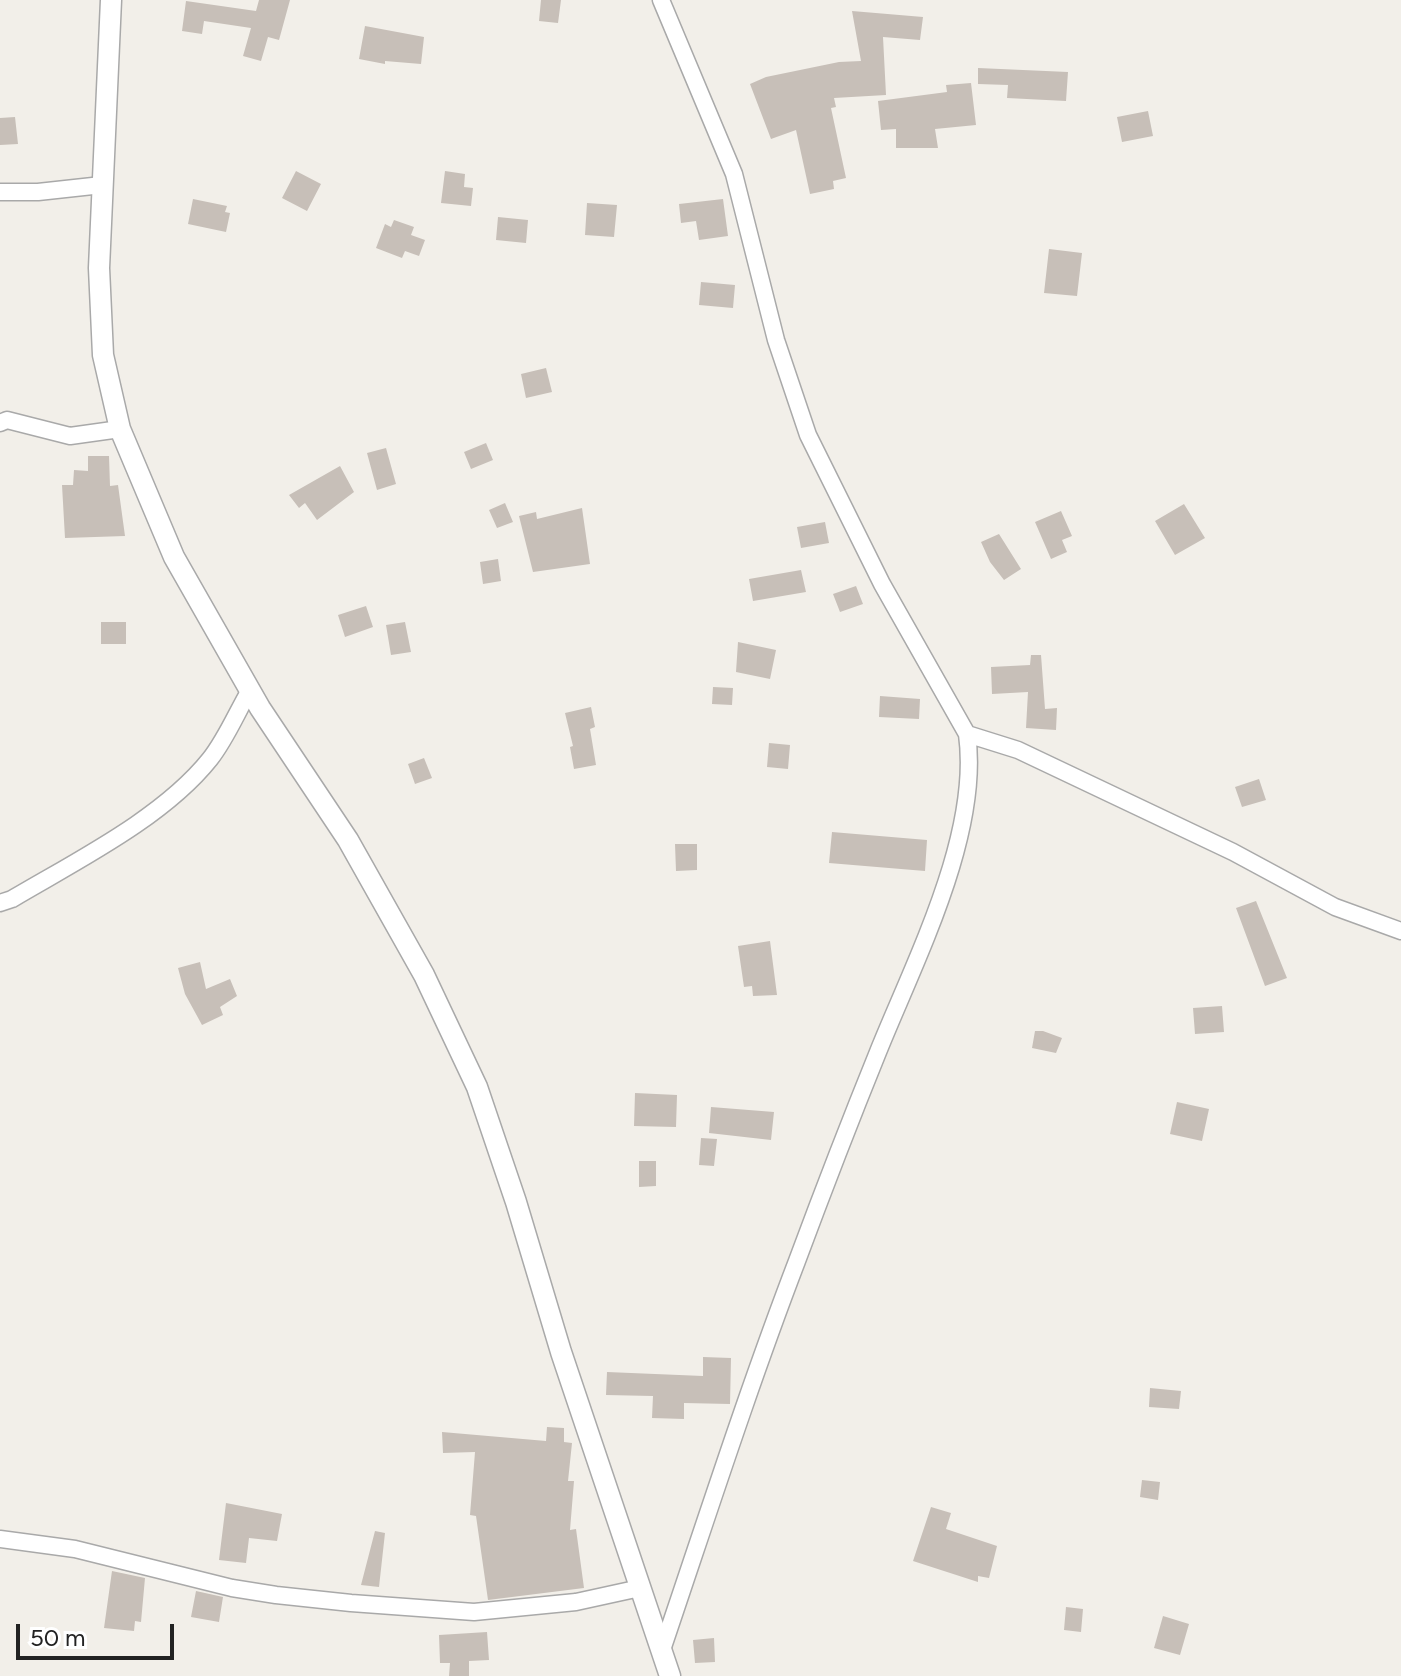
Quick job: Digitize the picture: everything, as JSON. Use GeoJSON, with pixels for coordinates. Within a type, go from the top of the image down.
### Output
{"type":"FeatureCollection","features":[{"type":"Feature","properties":{"kind":"street"},"geometry":{"type":"LineString","coordinates":[[111,0],[99,268],[103,355],[120,429],[174,557],[250,690],[355,854],[424,975],[477,1087],[566,1367],[670,1676]]}},
{"type":"Feature","properties":{"kind":"street"},"geometry":{"type":"LineString","coordinates":[[661,0],[734,174],[776,340],[808,435],[882,584],[967,734],[971,762],[960,831],[942,894],[852,1115],[763,1349],[662,1650]]}},
{"type":"Feature","properties":{"kind":"street"},"geometry":{"type":"LineString","coordinates":[[0,192],[38,192],[102,185]]}},
{"type":"Feature","properties":{"kind":"street"},"geometry":{"type":"LineString","coordinates":[[0,423],[7,420],[70,436],[120,429]]}},
{"type":"Feature","properties":{"kind":"street"},"geometry":{"type":"LineString","coordinates":[[0,903],[12,899],[115,838],[179,790],[212,757],[250,690]]}},
{"type":"Feature","properties":{"kind":"street"},"geometry":{"type":"LineString","coordinates":[[967,734],[1018,750],[1233,852],[1335,907],[1401,931]]}},
{"type":"Feature","properties":{"kind":"street"},"geometry":{"type":"LineString","coordinates":[[0,1539],[75,1549],[232,1588],[351,1603],[474,1612],[576,1602],[640,1588]]}},
{"type":"Feature","properties":{"kind":"building"},"geometry":{"type":"Polygon","coordinates":[[[259,0],[290,0],[279,40],[268,37],[261,61],[243,56],[251,28],[204,21],[202,34],[182,31],[186,1],[256,11],[259,0]]]}},
{"type":"Feature","properties":{"kind":"building"},"geometry":{"type":"Polygon","coordinates":[[[541,0],[561,0],[558,23],[539,21],[541,0]]]}},
{"type":"Feature","properties":{"kind":"building"},"geometry":{"type":"Polygon","coordinates":[[[852,11],[923,17],[920,40],[883,37],[886,95],[834,98],[836,107],[831,108],[846,178],[833,181],[834,189],[810,194],[796,130],[771,139],[750,84],[766,77],[839,62],[861,61],[852,11]]]}},
{"type":"Feature","properties":{"kind":"building"},"geometry":{"type":"Polygon","coordinates":[[[365,26],[424,37],[421,64],[385,61],[385,64],[359,59],[365,26]]]}},
{"type":"Feature","properties":{"kind":"building"},"geometry":{"type":"Polygon","coordinates":[[[978,68],[1068,72],[1066,101],[1007,98],[1008,85],[978,84],[978,68]]]}},
{"type":"Feature","properties":{"kind":"building"},"geometry":{"type":"Polygon","coordinates":[[[971,83],[976,125],[935,129],[938,148],[896,148],[896,129],[881,130],[878,101],[947,92],[946,85],[971,83]]]}},
{"type":"Feature","properties":{"kind":"building"},"geometry":{"type":"Polygon","coordinates":[[[1148,111],[1153,136],[1122,142],[1117,117],[1148,111]]]}},
{"type":"Feature","properties":{"kind":"building"},"geometry":{"type":"Polygon","coordinates":[[[15,117],[18,144],[0,145],[0,118],[15,117]]]}},
{"type":"Feature","properties":{"kind":"building"},"geometry":{"type":"Polygon","coordinates":[[[296,171],[321,184],[307,211],[282,198],[296,171]]]}},
{"type":"Feature","properties":{"kind":"building"},"geometry":{"type":"Polygon","coordinates":[[[445,171],[465,174],[464,187],[473,188],[471,206],[441,203],[445,171]]]}},
{"type":"Feature","properties":{"kind":"building"},"geometry":{"type":"Polygon","coordinates":[[[193,199],[227,206],[225,212],[230,213],[226,232],[188,224],[193,199]]]}},
{"type":"Feature","properties":{"kind":"building"},"geometry":{"type":"Polygon","coordinates":[[[723,199],[728,236],[699,240],[696,221],[681,223],[679,204],[723,199]]]}},
{"type":"Feature","properties":{"kind":"building"},"geometry":{"type":"Polygon","coordinates":[[[587,203],[617,205],[614,237],[585,235],[587,203]]]}},
{"type":"Feature","properties":{"kind":"building"},"geometry":{"type":"Polygon","coordinates":[[[498,217],[528,220],[526,243],[496,240],[498,217]]]}},
{"type":"Feature","properties":{"kind":"building"},"geometry":{"type":"Polygon","coordinates":[[[394,220],[414,227],[411,235],[425,240],[419,256],[405,251],[402,258],[376,248],[385,224],[391,227],[394,220]]]}},
{"type":"Feature","properties":{"kind":"building"},"geometry":{"type":"Polygon","coordinates":[[[1049,249],[1082,253],[1077,296],[1044,293],[1049,249]]]}},
{"type":"Feature","properties":{"kind":"building"},"geometry":{"type":"Polygon","coordinates":[[[701,282],[735,285],[733,308],[699,305],[701,282]]]}},
{"type":"Feature","properties":{"kind":"building"},"geometry":{"type":"Polygon","coordinates":[[[546,368],[552,392],[526,398],[521,374],[546,368]]]}},
{"type":"Feature","properties":{"kind":"building"},"geometry":{"type":"Polygon","coordinates":[[[486,443],[493,460],[471,469],[464,452],[486,443]]]}},
{"type":"Feature","properties":{"kind":"building"},"geometry":{"type":"Polygon","coordinates":[[[386,448],[396,484],[377,490],[367,453],[386,448]]]}},
{"type":"Feature","properties":{"kind":"building"},"geometry":{"type":"Polygon","coordinates":[[[88,456],[109,456],[110,486],[118,485],[125,536],[65,538],[62,485],[73,485],[74,470],[88,471],[88,456]]]}},
{"type":"Feature","properties":{"kind":"building"},"geometry":{"type":"Polygon","coordinates":[[[340,466],[354,492],[317,520],[305,503],[299,508],[289,495],[340,466]]]}},
{"type":"Feature","properties":{"kind":"building"},"geometry":{"type":"Polygon","coordinates":[[[505,503],[513,522],[497,528],[489,510],[505,503]]]}},
{"type":"Feature","properties":{"kind":"building"},"geometry":{"type":"Polygon","coordinates":[[[1184,504],[1205,538],[1175,555],[1155,521],[1184,504]]]}},
{"type":"Feature","properties":{"kind":"building"},"geometry":{"type":"Polygon","coordinates":[[[582,508],[590,564],[533,572],[519,516],[536,512],[537,519],[582,508]]]}},
{"type":"Feature","properties":{"kind":"building"},"geometry":{"type":"Polygon","coordinates":[[[1061,511],[1072,536],[1062,540],[1067,552],[1051,559],[1035,522],[1061,511]]]}},
{"type":"Feature","properties":{"kind":"building"},"geometry":{"type":"Polygon","coordinates":[[[825,522],[829,543],[801,548],[797,527],[825,522]]]}},
{"type":"Feature","properties":{"kind":"building"},"geometry":{"type":"Polygon","coordinates":[[[999,534],[1021,569],[1004,580],[990,562],[981,542],[999,534]]]}},
{"type":"Feature","properties":{"kind":"building"},"geometry":{"type":"Polygon","coordinates":[[[498,559],[501,581],[483,584],[480,562],[498,559]]]}},
{"type":"Feature","properties":{"kind":"building"},"geometry":{"type":"Polygon","coordinates":[[[801,570],[806,592],[753,601],[749,579],[801,570]]]}},
{"type":"Feature","properties":{"kind":"building"},"geometry":{"type":"Polygon","coordinates":[[[856,586],[863,604],[840,612],[833,594],[856,586]]]}},
{"type":"Feature","properties":{"kind":"building"},"geometry":{"type":"Polygon","coordinates":[[[366,606],[373,627],[345,637],[338,615],[366,606]]]}},
{"type":"Feature","properties":{"kind":"building"},"geometry":{"type":"Polygon","coordinates":[[[101,622],[126,622],[126,644],[101,644],[101,622]]]}},
{"type":"Feature","properties":{"kind":"building"},"geometry":{"type":"Polygon","coordinates":[[[405,622],[411,652],[391,655],[386,625],[405,622]]]}},
{"type":"Feature","properties":{"kind":"building"},"geometry":{"type":"Polygon","coordinates":[[[738,642],[776,650],[770,679],[736,672],[738,642]]]}},
{"type":"Feature","properties":{"kind":"building"},"geometry":{"type":"Polygon","coordinates":[[[1031,655],[1041,655],[1045,709],[1057,708],[1056,730],[1026,728],[1028,692],[992,694],[991,667],[1030,665],[1031,655]]]}},
{"type":"Feature","properties":{"kind":"building"},"geometry":{"type":"Polygon","coordinates":[[[713,687],[733,688],[732,705],[712,704],[713,687]]]}},
{"type":"Feature","properties":{"kind":"building"},"geometry":{"type":"Polygon","coordinates":[[[880,696],[920,699],[919,719],[879,717],[880,696]]]}},
{"type":"Feature","properties":{"kind":"building"},"geometry":{"type":"Polygon","coordinates":[[[591,707],[595,727],[590,729],[596,765],[574,769],[570,747],[573,746],[565,713],[591,707]]]}},
{"type":"Feature","properties":{"kind":"building"},"geometry":{"type":"Polygon","coordinates":[[[769,743],[790,745],[788,769],[767,767],[769,743]]]}},
{"type":"Feature","properties":{"kind":"building"},"geometry":{"type":"Polygon","coordinates":[[[424,758],[432,778],[415,784],[408,764],[424,758]]]}},
{"type":"Feature","properties":{"kind":"building"},"geometry":{"type":"Polygon","coordinates":[[[1259,779],[1266,800],[1242,807],[1235,787],[1259,779]]]}},
{"type":"Feature","properties":{"kind":"building"},"geometry":{"type":"Polygon","coordinates":[[[832,832],[927,840],[925,871],[829,863],[832,832]]]}},
{"type":"Feature","properties":{"kind":"building"},"geometry":{"type":"Polygon","coordinates":[[[675,844],[697,844],[697,870],[676,871],[675,844]]]}},
{"type":"Feature","properties":{"kind":"building"},"geometry":{"type":"Polygon","coordinates":[[[1256,901],[1287,978],[1265,986],[1236,908],[1256,901]]]}},
{"type":"Feature","properties":{"kind":"building"},"geometry":{"type":"Polygon","coordinates":[[[770,941],[777,995],[753,996],[752,986],[744,987],[738,946],[770,941]]]}},
{"type":"Feature","properties":{"kind":"building"},"geometry":{"type":"Polygon","coordinates":[[[200,962],[206,989],[230,979],[237,996],[220,1007],[223,1015],[202,1025],[185,994],[178,968],[200,962]]]}},
{"type":"Feature","properties":{"kind":"building"},"geometry":{"type":"Polygon","coordinates":[[[1222,1006],[1224,1032],[1195,1034],[1193,1008],[1222,1006]]]}},
{"type":"Feature","properties":{"kind":"building"},"geometry":{"type":"Polygon","coordinates":[[[1035,1031],[1062,1038],[1056,1053],[1032,1048],[1035,1031]]]}},
{"type":"Feature","properties":{"kind":"building"},"geometry":{"type":"Polygon","coordinates":[[[635,1093],[677,1095],[676,1127],[634,1126],[635,1093]]]}},
{"type":"Feature","properties":{"kind":"building"},"geometry":{"type":"Polygon","coordinates":[[[1177,1102],[1209,1109],[1202,1141],[1170,1134],[1177,1102]]]}},
{"type":"Feature","properties":{"kind":"building"},"geometry":{"type":"Polygon","coordinates":[[[711,1107],[774,1112],[771,1140],[709,1133],[711,1107]]]}},
{"type":"Feature","properties":{"kind":"building"},"geometry":{"type":"Polygon","coordinates":[[[701,1138],[717,1139],[714,1166],[699,1165],[701,1138]]]}},
{"type":"Feature","properties":{"kind":"building"},"geometry":{"type":"Polygon","coordinates":[[[639,1161],[656,1161],[656,1186],[639,1187],[639,1161]]]}},
{"type":"Feature","properties":{"kind":"building"},"geometry":{"type":"Polygon","coordinates":[[[703,1357],[731,1358],[730,1404],[684,1403],[684,1419],[652,1418],[653,1396],[606,1395],[607,1372],[703,1376],[703,1357]]]}},
{"type":"Feature","properties":{"kind":"building"},"geometry":{"type":"Polygon","coordinates":[[[1150,1388],[1181,1391],[1179,1409],[1149,1407],[1150,1388]]]}},
{"type":"Feature","properties":{"kind":"building"},"geometry":{"type":"Polygon","coordinates":[[[547,1427],[564,1428],[564,1442],[572,1443],[568,1481],[574,1481],[570,1530],[576,1529],[584,1588],[488,1600],[476,1516],[470,1515],[475,1452],[443,1453],[442,1432],[546,1441],[547,1427]]]}},
{"type":"Feature","properties":{"kind":"building"},"geometry":{"type":"Polygon","coordinates":[[[1142,1480],[1160,1482],[1158,1500],[1140,1497],[1142,1480]]]}},
{"type":"Feature","properties":{"kind":"building"},"geometry":{"type":"Polygon","coordinates":[[[226,1503],[282,1514],[277,1541],[249,1538],[246,1563],[219,1560],[226,1503]]]}},
{"type":"Feature","properties":{"kind":"building"},"geometry":{"type":"Polygon","coordinates":[[[931,1507],[951,1513],[946,1529],[997,1546],[989,1578],[978,1576],[978,1582],[913,1561],[931,1507]]]}},
{"type":"Feature","properties":{"kind":"building"},"geometry":{"type":"Polygon","coordinates":[[[375,1531],[385,1533],[379,1587],[361,1585],[375,1531]]]}},
{"type":"Feature","properties":{"kind":"building"},"geometry":{"type":"Polygon","coordinates":[[[112,1571],[145,1578],[141,1622],[135,1621],[134,1631],[104,1628],[112,1571]]]}},
{"type":"Feature","properties":{"kind":"building"},"geometry":{"type":"Polygon","coordinates":[[[196,1591],[223,1597],[219,1622],[191,1617],[196,1591]]]}},
{"type":"Feature","properties":{"kind":"building"},"geometry":{"type":"Polygon","coordinates":[[[1066,1607],[1083,1609],[1081,1632],[1064,1630],[1066,1607]]]}},
{"type":"Feature","properties":{"kind":"building"},"geometry":{"type":"Polygon","coordinates":[[[1163,1616],[1189,1624],[1180,1655],[1154,1648],[1163,1616]]]}},
{"type":"Feature","properties":{"kind":"building"},"geometry":{"type":"Polygon","coordinates":[[[487,1632],[489,1660],[469,1661],[469,1676],[449,1676],[450,1663],[440,1663],[439,1635],[487,1632]]]}},
{"type":"Feature","properties":{"kind":"building"},"geometry":{"type":"Polygon","coordinates":[[[714,1638],[715,1662],[695,1663],[693,1640],[714,1638]]]}}]}
